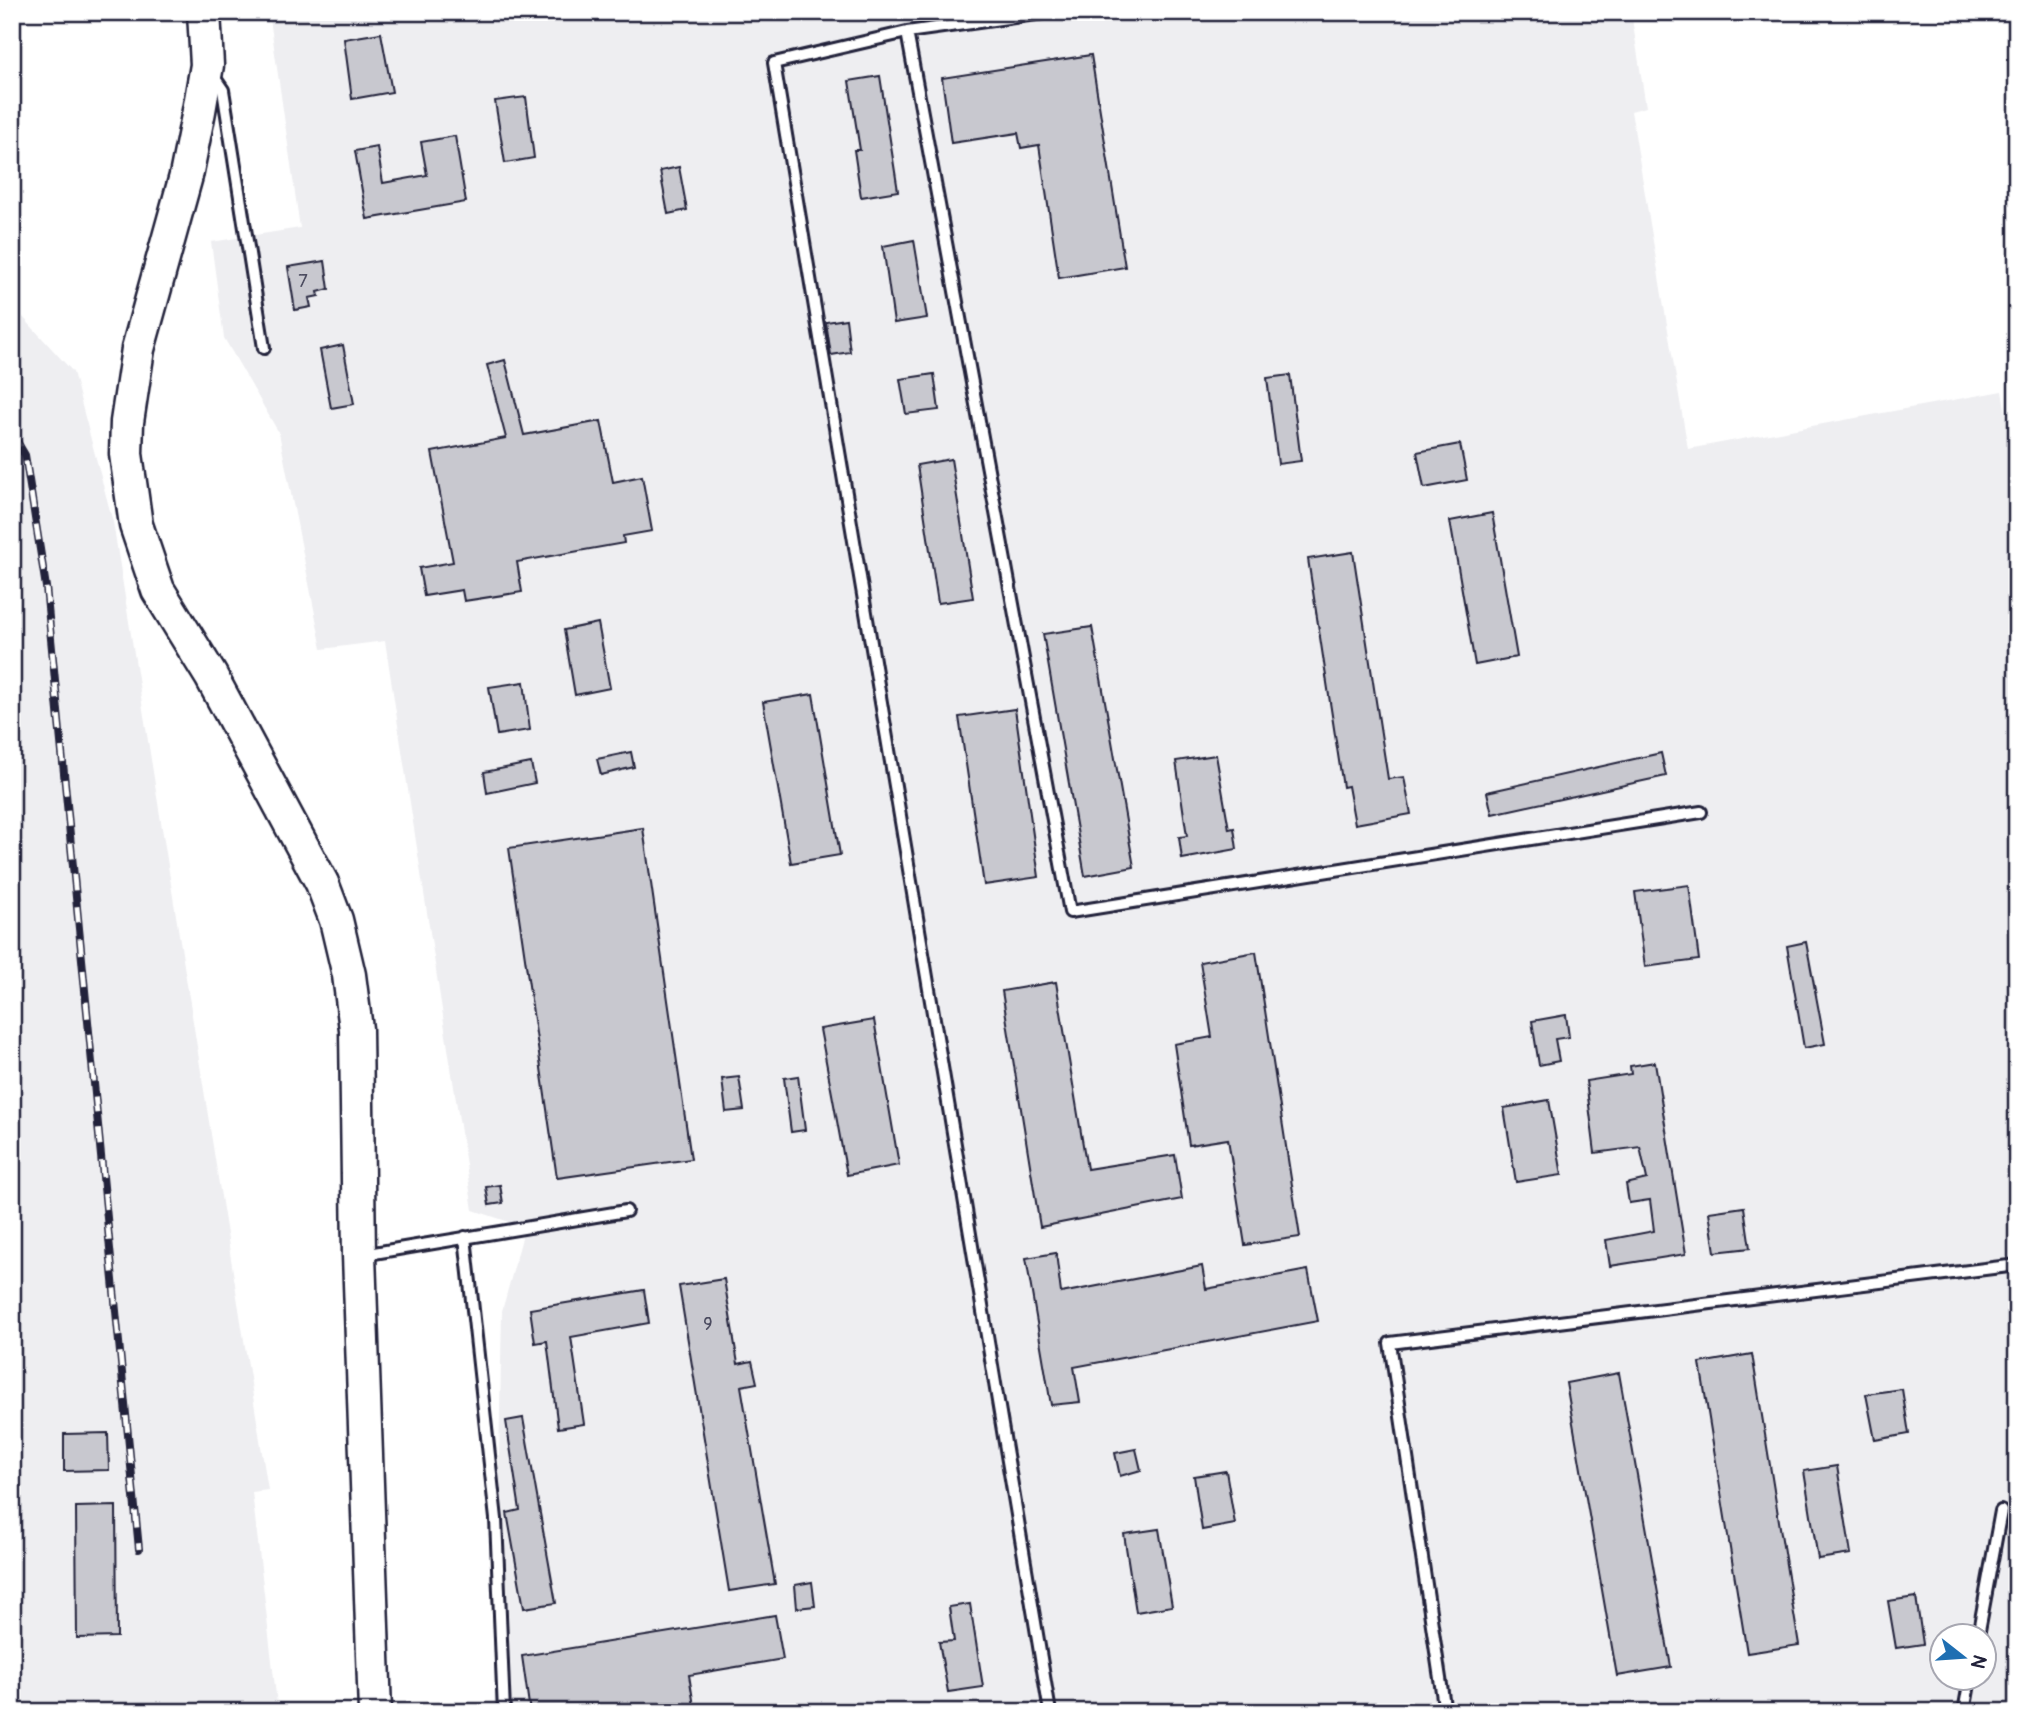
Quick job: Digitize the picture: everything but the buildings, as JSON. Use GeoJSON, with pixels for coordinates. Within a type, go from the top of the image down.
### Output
{"type":"FeatureCollection","features":[{"type":"Feature","properties":{"kind":"street"},"geometry":{"type":"LineString","coordinates":[[204,12],[207,65],[186,176],[138,349],[127,422],[126,454],[136,525],[158,590],[211,676],[322,883],[336,920],[349,975],[356,1029],[359,1255],[375,1712]]}},
{"type":"Feature","properties":{"kind":"lane"},"geometry":{"type":"LineString","coordinates":[[1050,1712],[774,63],[907,32],[1051,12]]}},
{"type":"Feature","properties":{"kind":"lane"},"geometry":{"type":"LineString","coordinates":[[907,32],[1070,912],[1701,812]]}},
{"type":"Feature","properties":{"kind":"lane"},"geometry":{"type":"LineString","coordinates":[[207,65],[223,90],[264,348]]}},
{"type":"Feature","properties":{"kind":"lane"},"geometry":{"type":"LineString","coordinates":[[359,1255],[626,1211]]}},
{"type":"Feature","properties":{"kind":"lane"},"geometry":{"type":"LineString","coordinates":[[465,1237],[496,1520],[504,1712]]}},
{"type":"Feature","properties":{"kind":"lane"},"geometry":{"type":"LineString","coordinates":[[1445,1712],[1390,1343],[2017,1265]]}},
{"type":"Feature","properties":{"kind":"lane"},"geometry":{"type":"LineString","coordinates":[[1981,1622],[2001,1511]]}},
{"type":"Feature","properties":{"kind":"lane"},"geometry":{"type":"LineString","coordinates":[[1964,1712],[1968,1692]]}},
{"type":"Feature","properties":{"kind":"shaded area"},"geometry":{"type":"Polygon","coordinates":[[[269,12],[1631,12],[1646,107],[1631,111],[1688,449],[2002,391],[2017,479],[2017,1701],[1990,1712],[494,1712],[502,1311],[525,1227],[473,1210],[385,641],[322,649],[279,433],[224,338],[211,242],[300,228],[269,12]]]}},
{"type":"Feature","properties":{"kind":"shaded area"},"geometry":{"type":"Polygon","coordinates":[[[12,305],[73,372],[113,522],[268,1490],[252,1492],[278,1712],[12,1712],[12,305]]]}},
{"type":"Feature","properties":{"kind":"railway"},"geometry":{"type":"LineString","coordinates":[[12,433],[25,455],[46,587],[139,1549]]}}]}
